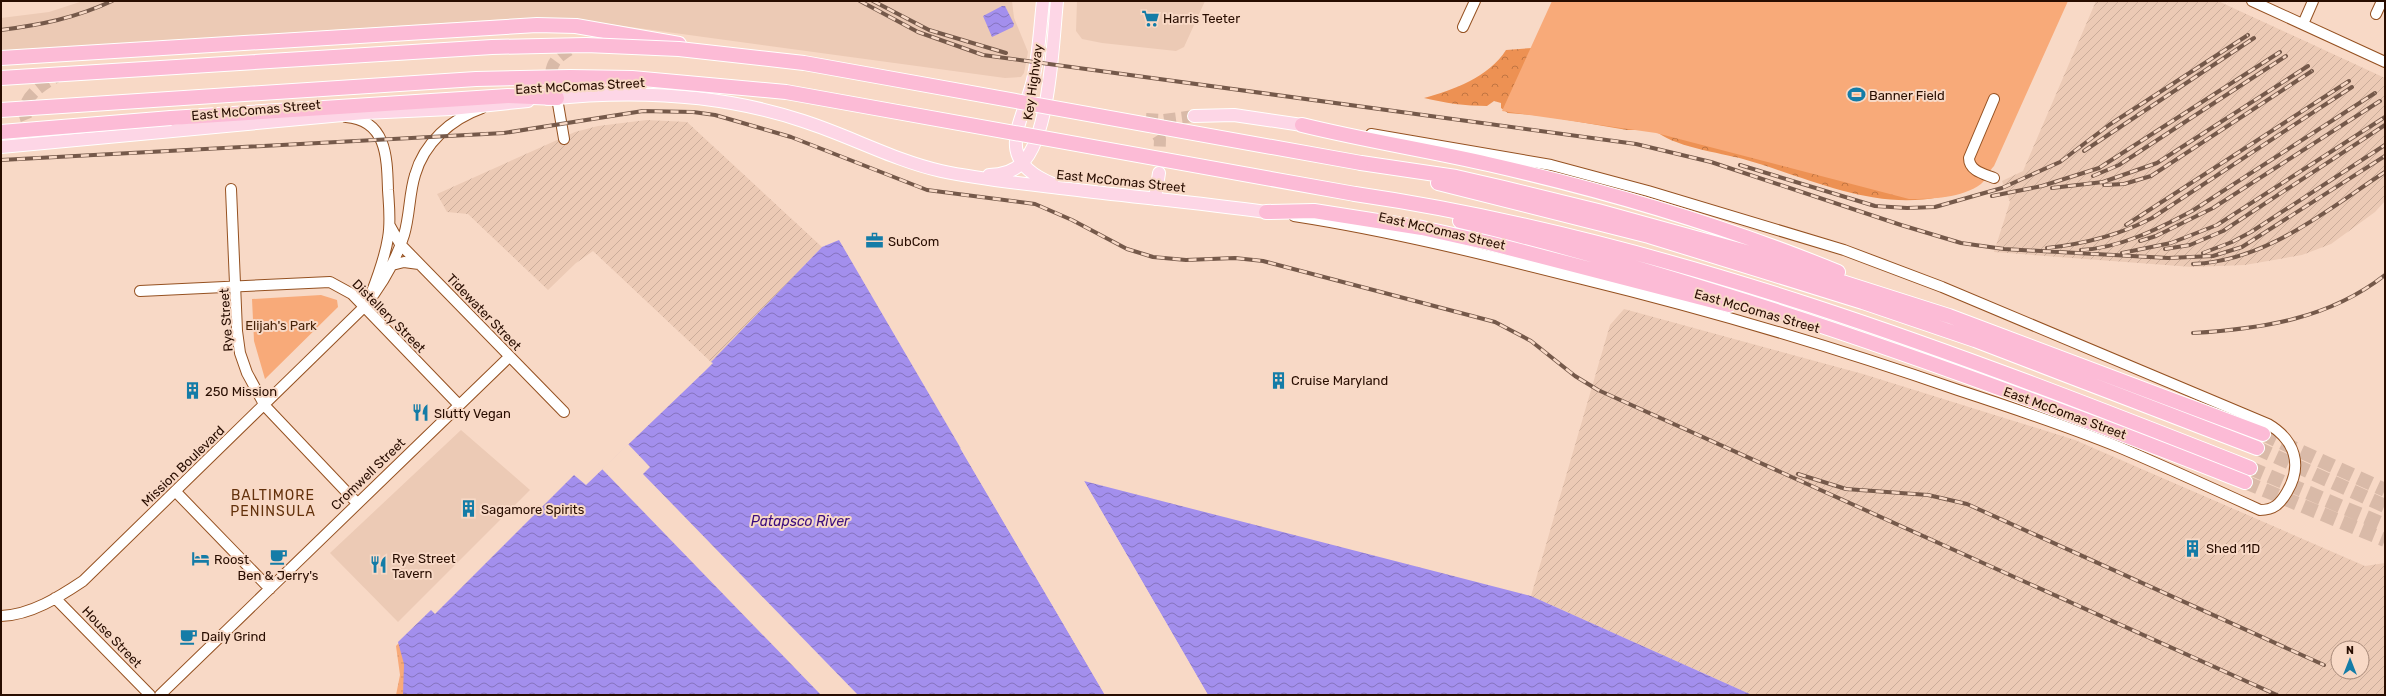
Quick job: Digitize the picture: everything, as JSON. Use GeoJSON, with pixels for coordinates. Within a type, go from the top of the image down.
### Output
{"type":"FeatureCollection","features":[{"type":"Feature","properties":{"kind":"highway"},"geometry":{"type":"LineString","coordinates":[[1,58],[331,37],[552,25],[588,28],[679,44]]}},
{"type":"Feature","properties":{"kind":"highway"},"geometry":{"type":"LineString","coordinates":[[1,78],[492,47],[586,45],[672,48],[810,64],[1361,162],[1456,177],[1591,210],[1710,241],[1903,300],[2074,362],[2263,434]]}},
{"type":"Feature","properties":{"kind":"highway"},"geometry":{"type":"LineString","coordinates":[[1,110],[476,79],[570,77],[632,78],[786,92],[1355,194],[1429,204],[1614,248],[1740,283],[1939,349],[2250,468]]}},
{"type":"Feature","properties":{"kind":"highway"},"geometry":{"type":"LineString","coordinates":[[1,132],[172,118],[555,94]]}},
{"type":"Feature","properties":{"kind":"highway"},"geometry":{"type":"LineString","coordinates":[[1302,125],[1490,164],[1628,201],[1779,248],[1850,276],[1903,300]]}},
{"type":"Feature","properties":{"kind":"highway"},"geometry":{"type":"LineString","coordinates":[[1361,162],[1649,236],[1792,279],[1969,338],[2257,448]]}},
{"type":"Feature","properties":{"kind":"highway"},"geometry":{"type":"LineString","coordinates":[[1355,194],[1620,263],[1755,304],[2001,388],[2245,482]]}},
{"type":"Feature","properties":{"kind":"highway"},"geometry":{"type":"LineString","coordinates":[[1266,212],[1314,210],[1454,235],[1715,302],[1820,332],[1886,348]]}},
{"type":"Feature","properties":{"kind":"main road","name":"Key Highway"},"geometry":{"type":"LineString","coordinates":[[1022,163],[1017,150],[1016,130],[1033,80],[1043,1]]}},
{"type":"Feature","properties":{"kind":"main road","name":"Key Highway"},"geometry":{"type":"LineString","coordinates":[[972,176],[1002,174],[1022,163],[1033,148],[1040,133],[1057,1]]}},
{"type":"Feature","properties":{"kind":"main road","name":"East McComas Street"},"geometry":{"type":"LineString","coordinates":[[1,147],[79,138],[342,117],[364,113],[490,106],[555,94],[650,96],[700,99],[750,107],[809,123],[918,165],[1009,183],[1266,212]]}},
{"type":"Feature","properties":{"kind":"main road","name":"East McComas Street"},"geometry":{"type":"LineString","coordinates":[[1194,116],[1229,115],[1302,125]]}},
{"type":"Feature","properties":{"kind":"main road"},"geometry":{"type":"LineString","coordinates":[[37,134],[45,137],[79,138]]}},
{"type":"Feature","properties":{"kind":"main road"},"geometry":{"type":"LineString","coordinates":[[1022,163],[1042,180],[1064,189]]}},
{"type":"Feature","properties":{"kind":"main road"},"geometry":{"type":"LineString","coordinates":[[1155,199],[1159,173]]}},
{"type":"Feature","properties":{"kind":"street"},"geometry":{"type":"LineString","coordinates":[[1463,27],[1475,1]]}},
{"type":"Feature","properties":{"kind":"street"},"geometry":{"type":"LineString","coordinates":[[2252,1],[2385,62]]}},
{"type":"Feature","properties":{"kind":"street"},"geometry":{"type":"LineString","coordinates":[[2303,24],[2313,1]]}},
{"type":"Feature","properties":{"kind":"street"},"geometry":{"type":"LineString","coordinates":[[2376,14],[2382,1]]}},
{"type":"Feature","properties":{"kind":"street"},"geometry":{"type":"LineString","coordinates":[[555,94],[564,139]]}},
{"type":"Feature","properties":{"kind":"street"},"geometry":{"type":"LineString","coordinates":[[1994,99],[1969,158],[1972,168],[1994,178]]}},
{"type":"Feature","properties":{"kind":"street","name":"Mission Boulevard"},"geometry":{"type":"LineString","coordinates":[[1,616],[27,611],[55,598],[83,581],[265,406],[364,307],[384,282],[392,265],[400,244],[409,210],[415,174],[427,149],[442,131],[455,121],[490,106]]}},
{"type":"Feature","properties":{"kind":"street","name":"Mission Boulevard"},"geometry":{"type":"LineString","coordinates":[[342,117],[356,119],[372,127],[384,144],[387,161],[390,226],[381,268],[364,307]]}},
{"type":"Feature","properties":{"kind":"street","name":"East McComas Street"},"geometry":{"type":"LineString","coordinates":[[1266,212],[1369,229],[1476,252],[1676,302],[1794,336],[1919,376],[2063,426],[2121,448],[2260,510],[2270,509],[2277,506],[2294,478],[2296,465],[2292,446],[2283,434],[2268,424],[1955,292],[1858,255],[1648,191],[1551,165],[1456,147],[1342,129],[1302,125]]}},
{"type":"Feature","properties":{"kind":"street","name":"Rye Street"},"geometry":{"type":"LineString","coordinates":[[231,189],[240,353],[247,373],[265,406],[357,503]]}},
{"type":"Feature","properties":{"kind":"street","name":"Tidewater Street"},"geometry":{"type":"LineString","coordinates":[[390,226],[400,244],[564,412]]}},
{"type":"Feature","properties":{"kind":"street"},"geometry":{"type":"LineString","coordinates":[[392,265],[404,262],[419,264]]}},
{"type":"Feature","properties":{"kind":"street","name":"Distellery Street"},"geometry":{"type":"LineString","coordinates":[[140,291],[330,282],[352,294],[459,405]]}},
{"type":"Feature","properties":{"kind":"street","name":"Cromwell Street"},"geometry":{"type":"LineString","coordinates":[[160,695],[509,357]]}},
{"type":"Feature","properties":{"kind":"street"},"geometry":{"type":"LineString","coordinates":[[176,492],[270,588]]}},
{"type":"Feature","properties":{"kind":"street","name":"House Street"},"geometry":{"type":"LineString","coordinates":[[55,598],[150,695]]}},
{"type":"Feature","properties":{"kind":"shaded area"},"geometry":{"type":"Polygon","coordinates":[[[83,1],[1012,1],[1014,18],[1028,52],[1024,73],[1021,77],[1005,78],[572,19],[553,18],[506,19],[113,44],[1,58],[1,18],[49,12],[83,1]]]}},
{"type":"Feature","properties":{"kind":"shaded area"},"geometry":{"type":"Polygon","coordinates":[[[1077,1],[1205,1],[1184,47],[1176,51],[1102,43],[1082,39],[1076,31],[1077,1]]]}},
{"type":"Feature","properties":{"kind":"shaded area"},"geometry":{"type":"Polygon","coordinates":[[[2096,1],[2218,1],[2385,78],[2385,201],[2375,212],[2331,244],[2302,255],[2245,265],[2192,267],[1994,252],[2010,202],[2002,181],[2023,171],[2096,1]]]}},
{"type":"Feature","properties":{"kind":"shaded area"},"geometry":{"type":"Polygon","coordinates":[[[647,120],[687,122],[822,247],[711,362],[593,251],[576,263],[548,290],[468,214],[447,212],[437,194],[575,132],[598,126],[647,120]]]}},
{"type":"Feature","properties":{"kind":"shaded area"},"geometry":{"type":"Polygon","coordinates":[[[1624,309],[1863,374],[2075,440],[2365,566],[2385,563],[2385,695],[1752,695],[1531,596],[1610,325],[1624,309]]]}},
{"type":"Feature","properties":{"kind":"shaded area"},"geometry":{"type":"Polygon","coordinates":[[[461,430],[530,490],[398,622],[330,553],[461,430]]]}},
{"type":"Feature","properties":{"kind":"green space"},"geometry":{"type":"Polygon","coordinates":[[[1552,1],[2068,1],[1994,166],[1983,182],[1973,189],[1956,195],[1927,199],[1909,199],[1656,133],[1502,111],[1552,1]]]}},
{"type":"Feature","properties":{"kind":"green space"},"geometry":{"type":"Polygon","coordinates":[[[1532,48],[1959,191],[1951,196],[1915,200],[1890,200],[1865,196],[1816,183],[1743,159],[1684,145],[1662,136],[1655,130],[1627,130],[1544,116],[1508,113],[1501,108],[1501,103],[1494,101],[1487,106],[1479,106],[1455,104],[1424,98],[1447,91],[1470,81],[1490,68],[1506,50],[1532,48]]]}},
{"type":"Feature","properties":{"kind":"green space","name":"Elijah's Park"},"geometry":{"type":"Polygon","coordinates":[[[321,295],[337,300],[338,307],[265,379],[254,341],[252,299],[321,295]]]}},
{"type":"Feature","properties":{"kind":"green space"},"geometry":{"type":"Polygon","coordinates":[[[412,629],[415,695],[396,695],[400,675],[396,646],[412,629]]]}},
{"type":"Feature","properties":{"kind":"water"},"geometry":{"type":"Polygon","coordinates":[[[1002,6],[1005,6],[1014,24],[1013,27],[992,37],[983,16],[1002,6]]]}},
{"type":"Feature","properties":{"kind":"water","name":"Patapsco River"},"geometry":{"type":"Polygon","coordinates":[[[839,240],[1105,695],[403,695],[404,664],[398,642],[431,610],[435,614],[574,475],[586,485],[713,363],[711,362],[822,247],[839,240]]]}},
{"type":"Feature","properties":{"kind":"water"},"geometry":{"type":"Polygon","coordinates":[[[1084,481],[1531,596],[1752,695],[1208,695],[1084,481]]]}},
{"type":"Feature","properties":{"kind":"pier"},"geometry":{"type":"Polygon","coordinates":[[[628,444],[650,467],[643,474],[858,695],[821,695],[602,469],[628,444]]]}},
{"type":"Feature","properties":{"kind":"pier"},"geometry":{"type":"Polygon","coordinates":[[[960,448],[963,449],[1107,695],[1105,695],[960,448]]]}},
{"type":"Feature","properties":{"kind":"pier"},"geometry":{"type":"Polygon","coordinates":[[[1082,480],[1084,481],[1208,695],[1206,695],[1082,480]]]}},
{"type":"Feature","properties":{"kind":"tunnel"},"geometry":{"type":"LineString","coordinates":[[553,90],[551,73],[555,61],[564,53],[579,44]]}},
{"type":"Feature","properties":{"kind":"tunnel"},"geometry":{"type":"LineString","coordinates":[[37,134],[29,124],[25,115],[25,107],[29,99],[42,85],[60,75]]}},
{"type":"Feature","properties":{"kind":"tunnel"},"geometry":{"type":"LineString","coordinates":[[1146,119],[1164,120],[1194,116]]}},
{"type":"Feature","properties":{"kind":"tunnel"},"geometry":{"type":"LineString","coordinates":[[1148,120],[1160,139],[1159,168]]}},
{"type":"Feature","properties":{"kind":"tunnel"},"geometry":{"type":"LineString","coordinates":[[2263,434],[2385,490]]}},
{"type":"Feature","properties":{"kind":"tunnel"},"geometry":{"type":"LineString","coordinates":[[2257,448],[2385,506]]}},
{"type":"Feature","properties":{"kind":"tunnel"},"geometry":{"type":"LineString","coordinates":[[2250,468],[2385,525]]}},
{"type":"Feature","properties":{"kind":"tunnel"},"geometry":{"type":"LineString","coordinates":[[2245,482],[2385,540]]}},
{"type":"Feature","properties":{"kind":"railway"},"geometry":{"type":"LineString","coordinates":[[1,30],[58,20],[85,12],[112,1]]}},
{"type":"Feature","properties":{"kind":"railway"},"geometry":{"type":"LineString","coordinates":[[860,1],[918,32],[983,55],[1636,144],[1711,162],[1901,225],[1961,243],[2004,249],[2168,258],[2213,256],[2242,247],[2385,156]]}},
{"type":"Feature","properties":{"kind":"railway"},"geometry":{"type":"LineString","coordinates":[[873,1],[929,30],[1006,53]]}},
{"type":"Feature","properties":{"kind":"railway"},"geometry":{"type":"LineString","coordinates":[[1740,165],[1875,206],[1907,208],[1935,207],[2002,188],[2060,162],[2109,125],[2248,35]]}},
{"type":"Feature","properties":{"kind":"railway"},"geometry":{"type":"LineString","coordinates":[[2084,151],[2254,38]]}},
{"type":"Feature","properties":{"kind":"railway"},"geometry":{"type":"LineString","coordinates":[[1992,196],[2042,186],[2099,168],[2280,52]]}},
{"type":"Feature","properties":{"kind":"railway"},"geometry":{"type":"LineString","coordinates":[[2093,176],[2119,165],[2286,56]]}},
{"type":"Feature","properties":{"kind":"railway"},"geometry":{"type":"LineString","coordinates":[[2052,188],[2103,182],[2157,163],[2308,66]]}},
{"type":"Feature","properties":{"kind":"railway"},"geometry":{"type":"LineString","coordinates":[[2104,185],[2124,184],[2151,176],[2312,71]]}},
{"type":"Feature","properties":{"kind":"railway"},"geometry":{"type":"LineString","coordinates":[[2126,225],[2349,81]]}},
{"type":"Feature","properties":{"kind":"railway"},"geometry":{"type":"LineString","coordinates":[[2047,248],[2101,238],[2140,224],[2152,218],[2352,87]]}},
{"type":"Feature","properties":{"kind":"railway"},"geometry":{"type":"LineString","coordinates":[[2081,250],[2110,246],[2124,242],[2152,231],[2192,211],[2375,93]]}},
{"type":"Feature","properties":{"kind":"railway"},"geometry":{"type":"LineString","coordinates":[[2140,241],[2156,236],[2213,208],[2380,101]]}},
{"type":"Feature","properties":{"kind":"railway"},"geometry":{"type":"LineString","coordinates":[[1,160],[504,133],[643,111],[693,112],[715,115],[791,137],[927,190],[1035,204],[1072,220],[1127,249],[1153,257],[1186,260],[1235,258],[1263,261],[1495,322],[1531,341],[1575,376],[1598,390],[2277,695]]}},
{"type":"Feature","properties":{"kind":"railway"},"geometry":{"type":"LineString","coordinates":[[2122,253],[2171,243],[2217,225],[2385,117]]}},
{"type":"Feature","properties":{"kind":"railway"},"geometry":{"type":"LineString","coordinates":[[2165,249],[2190,245],[2223,231],[2385,125]]}},
{"type":"Feature","properties":{"kind":"railway"},"geometry":{"type":"LineString","coordinates":[[2203,253],[2232,242],[2251,232],[2385,145]]}},
{"type":"Feature","properties":{"kind":"railway"},"geometry":{"type":"LineString","coordinates":[[2193,264],[2220,261],[2246,254],[2270,244],[2294,232],[2385,172]]}},
{"type":"Feature","properties":{"kind":"railway"},"geometry":{"type":"LineString","coordinates":[[2193,333],[2269,324],[2318,312],[2363,290],[2385,275]]}},
{"type":"Feature","properties":{"kind":"railway"},"geometry":{"type":"LineString","coordinates":[[1798,474],[1846,489],[1928,495],[1967,504],[2324,665]]}},
{"type":"Feature","properties":{"kind":"place","name":"Harris Teeter"},"geometry":{"type":"Point","coordinates":[1150,18]}},
{"type":"Feature","properties":{"kind":"place","name":"Banner Field"},"geometry":{"type":"Point","coordinates":[1856,95]}},
{"type":"Feature","properties":{"kind":"place","name":"SubCom"},"geometry":{"type":"Point","coordinates":[875,241]}},
{"type":"Feature","properties":{"kind":"place","name":"Cruise Maryland"},"geometry":{"type":"Point","coordinates":[1278,380]}},
{"type":"Feature","properties":{"kind":"place","name":"250 Mission"},"geometry":{"type":"Point","coordinates":[192,391]}},
{"type":"Feature","properties":{"kind":"place","name":"Slutty Vegan"},"geometry":{"type":"Point","coordinates":[421,413]}},
{"type":"Feature","properties":{"kind":"place","name":"Sagamore Spirits"},"geometry":{"type":"Point","coordinates":[468,509]}},
{"type":"Feature","properties":{"kind":"place","name":"Shed 11D"},"geometry":{"type":"Point","coordinates":[2193,548]}},
{"type":"Feature","properties":{"kind":"place","name":"Ben & Jerry's"},"geometry":{"type":"Point","coordinates":[278,556]}},
{"type":"Feature","properties":{"kind":"place","name":"Roost"},"geometry":{"type":"Point","coordinates":[201,559]}},
{"type":"Feature","properties":{"kind":"place","name":"Rye Street Tavern"},"geometry":{"type":"Point","coordinates":[379,565]}},
{"type":"Feature","properties":{"kind":"place","name":"Daily Grind"},"geometry":{"type":"Point","coordinates":[188,636]}},
{"type":"Feature","properties":{"kind":"district","name":"BALTIMORE PENINSULA"},"geometry":{"type":"Point","coordinates":[273,504]}}]}
